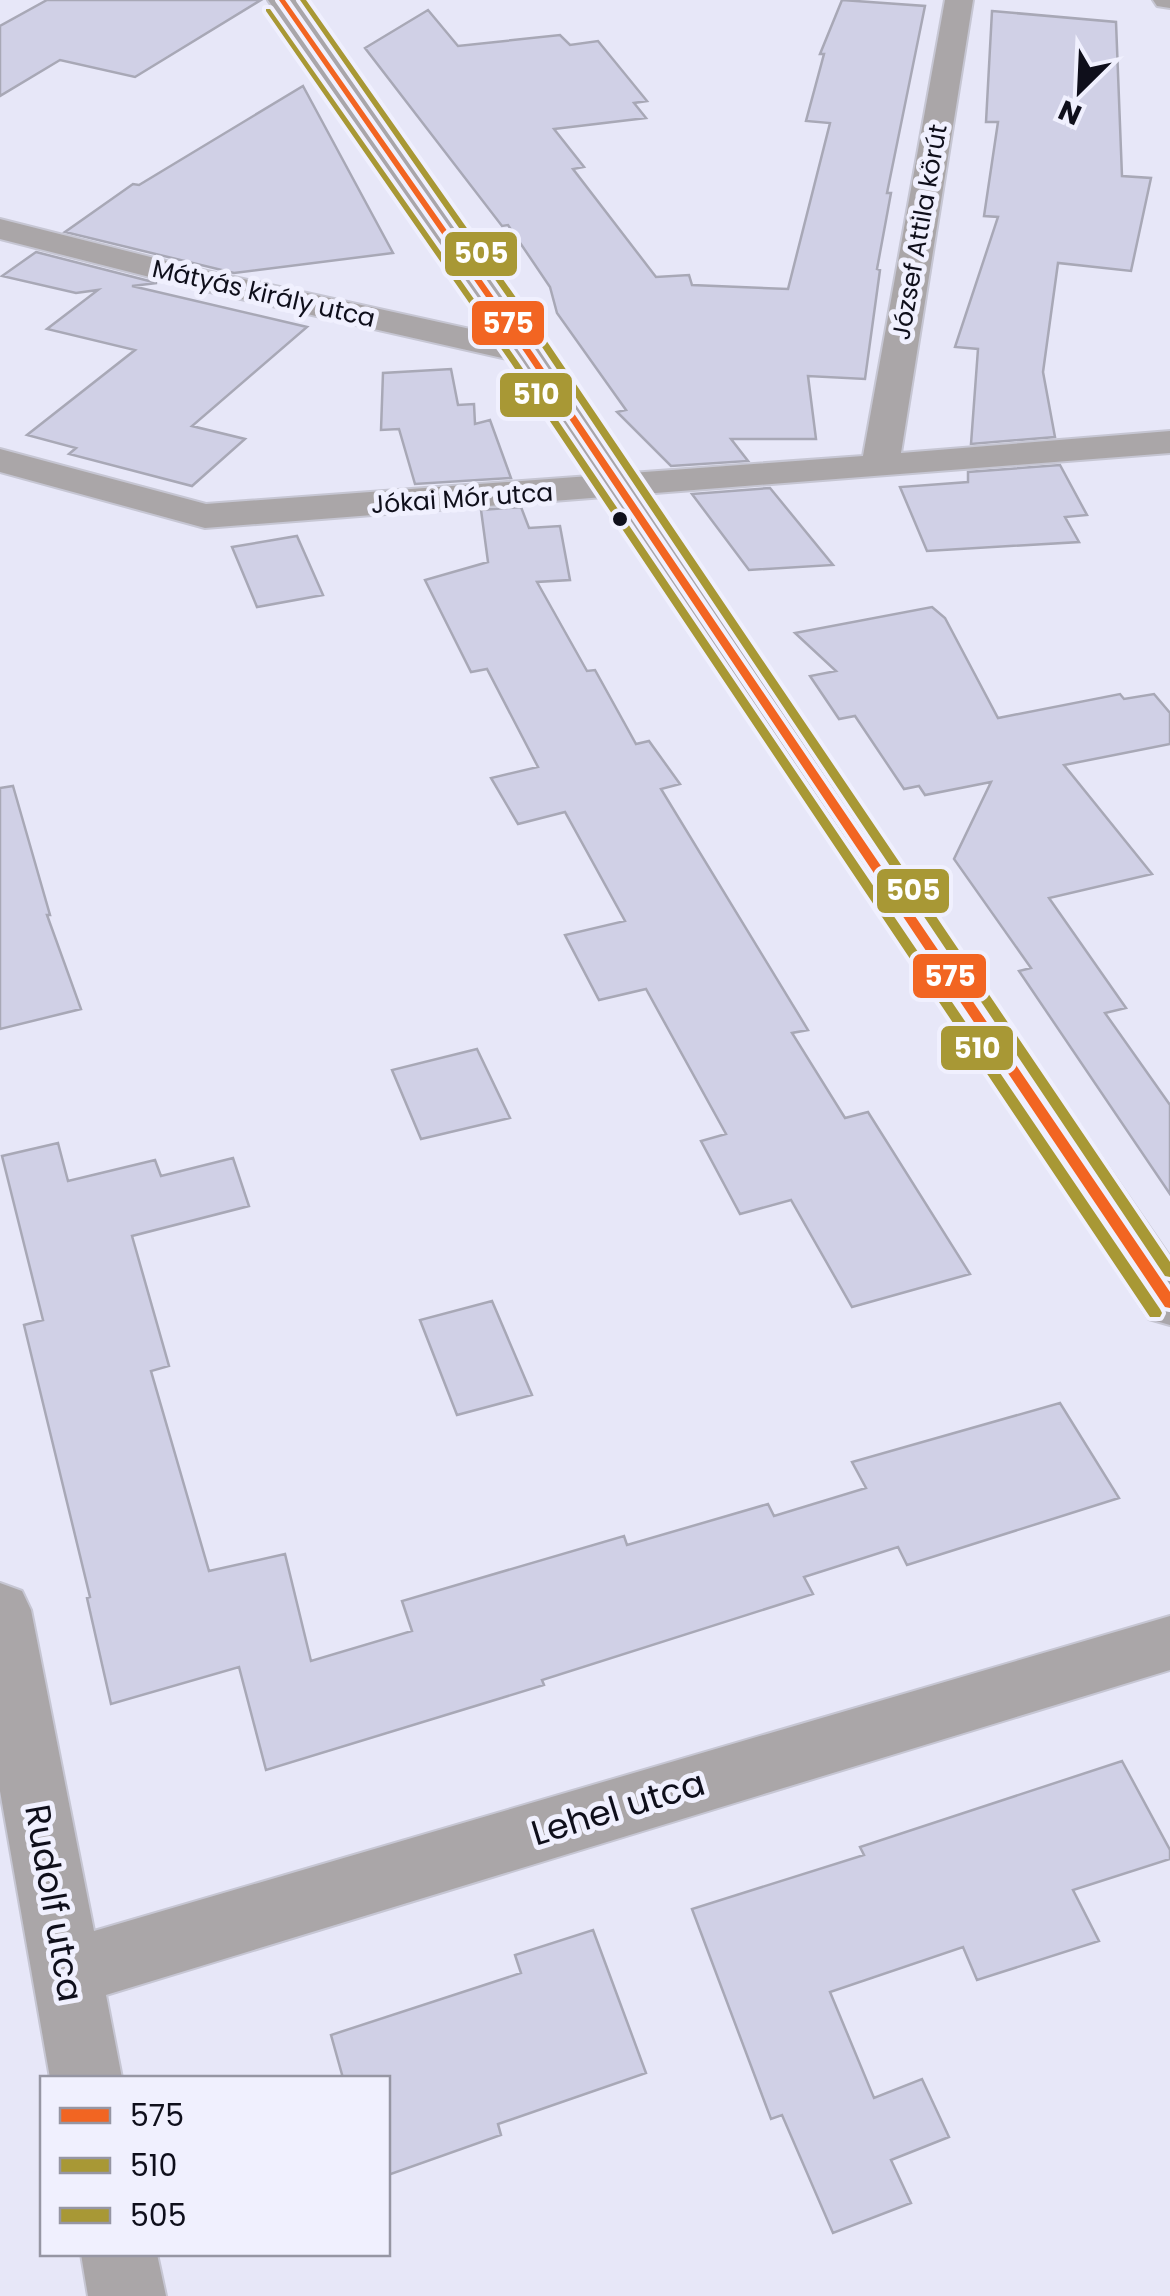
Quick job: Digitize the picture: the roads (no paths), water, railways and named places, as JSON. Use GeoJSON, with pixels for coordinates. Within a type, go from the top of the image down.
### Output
{"type":"FeatureCollection","features":[{"type":"Feature","properties":{"kind":"main road"},"geometry":{"type":"LineString","coordinates":[[282,0],[529,353],[1170,1303]]}},
{"type":"Feature","properties":{"kind":"street","name":"József Attila körút"},"geometry":{"type":"LineString","coordinates":[[880,465],[959,0]]}},
{"type":"Feature","properties":{"kind":"street","name":"Mátyás király utca"},"geometry":{"type":"LineString","coordinates":[[0,229],[197,279],[529,353]]}},
{"type":"Feature","properties":{"kind":"street","name":"Jókai Mór utca"},"geometry":{"type":"LineString","coordinates":[[0,460],[205,516],[618,488],[1170,442]]}},
{"type":"Feature","properties":{"kind":"street","name":"Rudolf utca"},"geometry":{"type":"LineString","coordinates":[[0,1610],[86,2076]]}},
{"type":"Feature","properties":{"kind":"street","name":"Lehel utca"},"geometry":{"type":"LineString","coordinates":[[66,1972],[1170,1643]]}},
{"type":"Feature","properties":{"kind":"street"},"geometry":{"type":"LineString","coordinates":[[118,2256],[126,2296]]}}]}
